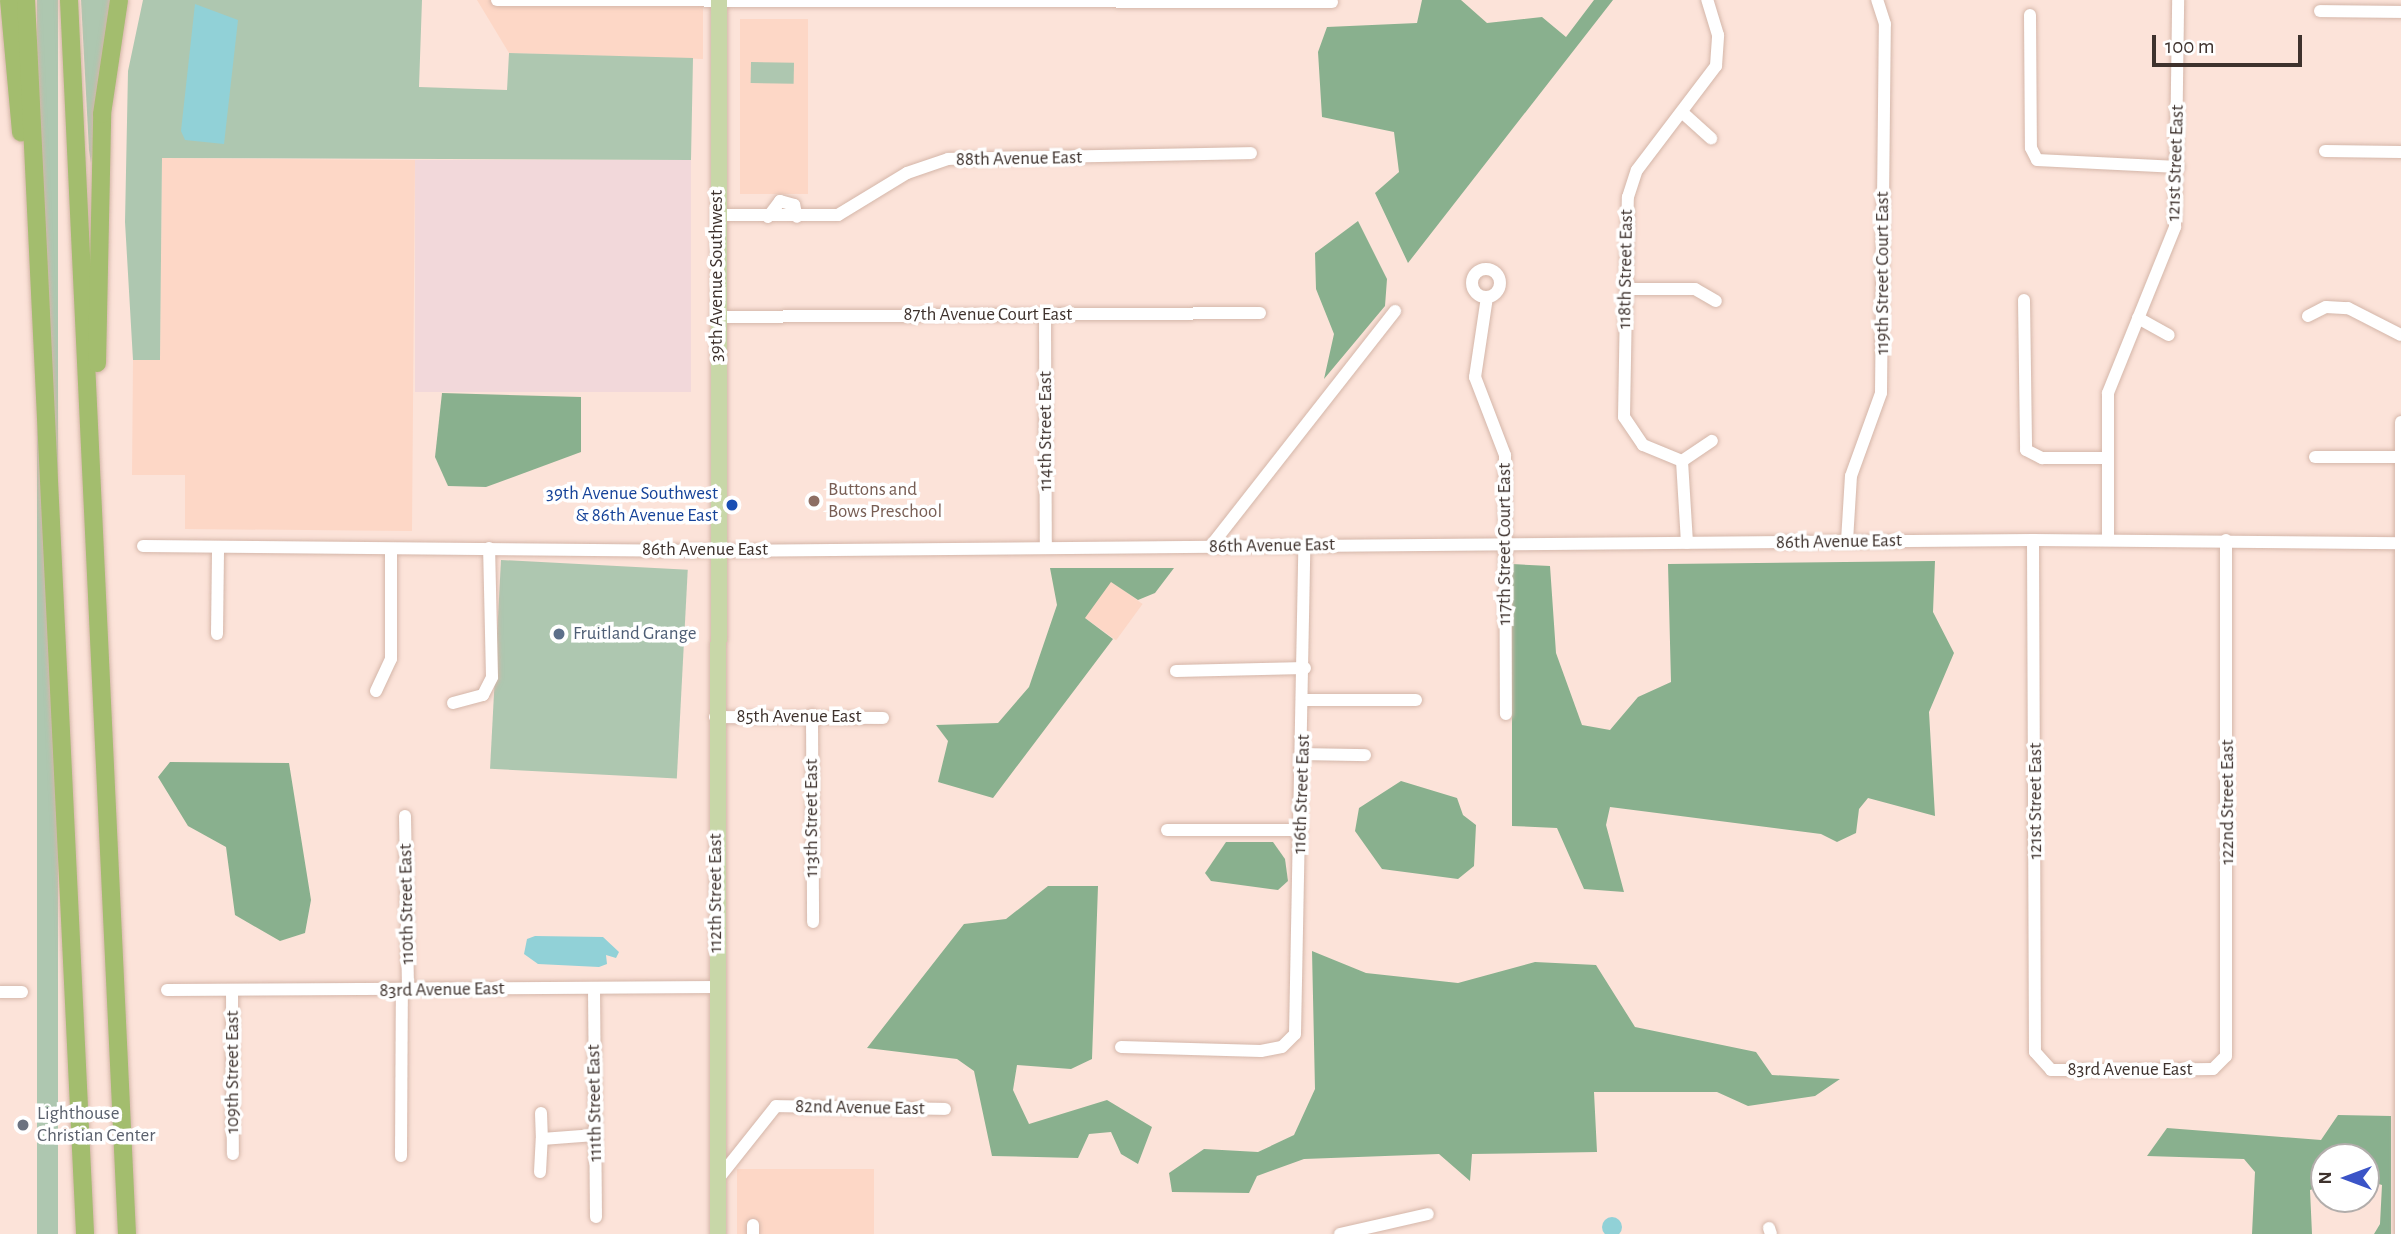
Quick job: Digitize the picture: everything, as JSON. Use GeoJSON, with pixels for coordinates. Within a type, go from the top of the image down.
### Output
{"type":"FeatureCollection","features":[{"type":"Feature","properties":{"kind":"highway"},"geometry":{"type":"LineString","coordinates":[[9,0],[44,398]]}},
{"type":"Feature","properties":{"kind":"highway"},"geometry":{"type":"LineString","coordinates":[[26,0],[85,1234]]}},
{"type":"Feature","properties":{"kind":"highway"},"geometry":{"type":"LineString","coordinates":[[69,0],[127,1234]]}},
{"type":"Feature","properties":{"kind":"highway"},"geometry":{"type":"LineString","coordinates":[[96,570],[102,114],[119,0]]}},
{"type":"Feature","properties":{"kind":"main road","name":"39th Avenue Southwest"},"geometry":{"type":"LineString","coordinates":[[715,551],[719,2]]}},
{"type":"Feature","properties":{"kind":"main road","name":"112th Street East"},"geometry":{"type":"LineString","coordinates":[[715,551],[718,1234]]}},
{"type":"Feature","properties":{"kind":"street"},"geometry":{"type":"LineString","coordinates":[[497,0],[1332,2]]}},
{"type":"Feature","properties":{"kind":"street","name":"118th Street East"},"geometry":{"type":"LineString","coordinates":[[1682,461],[1637,440],[1624,417],[1631,183],[1683,113],[1718,58],[1707,0]]}},
{"type":"Feature","properties":{"kind":"street","name":"119th Street Court East"},"geometry":{"type":"LineString","coordinates":[[1847,541],[1851,476],[1881,393],[1885,24],[1877,0]]}},
{"type":"Feature","properties":{"kind":"street","name":"121st Street East"},"geometry":{"type":"LineString","coordinates":[[2108,540],[2110,383],[2175,227],[2178,167],[2178,0]]}},
{"type":"Feature","properties":{"kind":"street"},"geometry":{"type":"LineString","coordinates":[[2320,11],[2401,12]]}},
{"type":"Feature","properties":{"kind":"street"},"geometry":{"type":"LineString","coordinates":[[2030,15],[2031,148],[2037,160],[2178,167]]}},
{"type":"Feature","properties":{"kind":"street"},"geometry":{"type":"LineString","coordinates":[[1683,113],[1711,138]]}},
{"type":"Feature","properties":{"kind":"street"},"geometry":{"type":"LineString","coordinates":[[2325,151],[2401,152]]}},
{"type":"Feature","properties":{"kind":"street","name":"88th Avenue East"},"geometry":{"type":"LineString","coordinates":[[717,215],[797,217],[848,212],[907,173],[948,159],[1251,153]]}},
{"type":"Feature","properties":{"kind":"street"},"geometry":{"type":"LineString","coordinates":[[1626,289],[1695,289],[1716,301]]}},
{"type":"Feature","properties":{"kind":"street","name":"117th Street Court East"},"geometry":{"type":"LineString","coordinates":[[1487,297],[1475,377],[1504,446],[1506,714]]}},
{"type":"Feature","properties":{"kind":"street"},"geometry":{"type":"LineString","coordinates":[[2024,300],[2029,453],[2108,458]]}},
{"type":"Feature","properties":{"kind":"street"},"geometry":{"type":"LineString","coordinates":[[2308,316],[2326,307],[2348,308],[2401,335]]}},
{"type":"Feature","properties":{"kind":"street"},"geometry":{"type":"LineString","coordinates":[[1210,547],[1395,311]]}},
{"type":"Feature","properties":{"kind":"street","name":"87th Avenue Court East"},"geometry":{"type":"LineString","coordinates":[[716,317],[1260,313]]}},
{"type":"Feature","properties":{"kind":"street","name":"114th Street East"},"geometry":{"type":"LineString","coordinates":[[1045,314],[1046,548]]}},
{"type":"Feature","properties":{"kind":"street"},"geometry":{"type":"LineString","coordinates":[[2138,318],[2169,335]]}},
{"type":"Feature","properties":{"kind":"street"},"geometry":{"type":"LineString","coordinates":[[2401,422],[2401,1234]]}},
{"type":"Feature","properties":{"kind":"street"},"geometry":{"type":"LineString","coordinates":[[1688,543],[1682,461],[1712,441]]}},
{"type":"Feature","properties":{"kind":"street"},"geometry":{"type":"LineString","coordinates":[[2315,457],[2401,457]]}},
{"type":"Feature","properties":{"kind":"street","name":"86th Avenue East"},"geometry":{"type":"LineString","coordinates":[[143,546],[715,551],[2033,540],[2401,543]]}},
{"type":"Feature","properties":{"kind":"street","name":"121st Street East"},"geometry":{"type":"LineString","coordinates":[[2033,540],[2039,1061]]}},
{"type":"Feature","properties":{"kind":"street","name":"122nd Street East"},"geometry":{"type":"LineString","coordinates":[[2223,1064],[2229,996],[2227,540]]}},
{"type":"Feature","properties":{"kind":"street","name":"116th Street East"},"geometry":{"type":"LineString","coordinates":[[1121,1047],[1261,1051],[1292,1040],[1299,1009],[1300,830],[1305,754],[1304,546]]}},
{"type":"Feature","properties":{"kind":"street"},"geometry":{"type":"LineString","coordinates":[[217,634],[218,547]]}},
{"type":"Feature","properties":{"kind":"street"},"geometry":{"type":"LineString","coordinates":[[453,703],[483,695],[492,677],[489,548]]}},
{"type":"Feature","properties":{"kind":"street"},"geometry":{"type":"LineString","coordinates":[[376,691],[391,659],[391,549]]}},
{"type":"Feature","properties":{"kind":"street"},"geometry":{"type":"LineString","coordinates":[[1176,670],[1304,667]]}},
{"type":"Feature","properties":{"kind":"street"},"geometry":{"type":"LineString","coordinates":[[1305,700],[1416,700]]}},
{"type":"Feature","properties":{"kind":"street","name":"85th Avenue East"},"geometry":{"type":"LineString","coordinates":[[715,717],[812,715],[883,718]]}},
{"type":"Feature","properties":{"kind":"street","name":"113th Street East"},"geometry":{"type":"LineString","coordinates":[[812,715],[813,922]]}},
{"type":"Feature","properties":{"kind":"street"},"geometry":{"type":"LineString","coordinates":[[1305,754],[1365,755]]}},
{"type":"Feature","properties":{"kind":"street","name":"110th Street East"},"geometry":{"type":"LineString","coordinates":[[401,1156],[405,816]]}},
{"type":"Feature","properties":{"kind":"street"},"geometry":{"type":"LineString","coordinates":[[1167,830],[1300,830]]}},
{"type":"Feature","properties":{"kind":"street","name":"83rd Avenue East"},"geometry":{"type":"LineString","coordinates":[[167,989],[405,991],[717,987]]}},
{"type":"Feature","properties":{"kind":"street","name":"111th Street East"},"geometry":{"type":"LineString","coordinates":[[594,989],[596,1217]]}},
{"type":"Feature","properties":{"kind":"street","name":"109th Street East"},"geometry":{"type":"LineString","coordinates":[[232,990],[233,1154]]}},
{"type":"Feature","properties":{"kind":"street"},"geometry":{"type":"LineString","coordinates":[[0,992],[22,992]]}},
{"type":"Feature","properties":{"kind":"street","name":"83rd Avenue East"},"geometry":{"type":"LineString","coordinates":[[2039,1061],[2051,1069],[2223,1064]]}},
{"type":"Feature","properties":{"kind":"street","name":"82nd Avenue East"},"geometry":{"type":"LineString","coordinates":[[718,1179],[776,1106],[945,1109]]}},
{"type":"Feature","properties":{"kind":"street"},"geometry":{"type":"LineString","coordinates":[[540,1172],[541,1113]]}},
{"type":"Feature","properties":{"kind":"street"},"geometry":{"type":"LineString","coordinates":[[542,1139],[595,1135]]}},
{"type":"Feature","properties":{"kind":"street"},"geometry":{"type":"LineString","coordinates":[[1340,1234],[1428,1214]]}},
{"type":"Feature","properties":{"kind":"shaded area"},"geometry":{"type":"Polygon","coordinates":[[[477,0],[703,0],[703,59],[509,53],[477,0]]]}},
{"type":"Feature","properties":{"kind":"shaded area"},"geometry":{"type":"Polygon","coordinates":[[[740,19],[808,19],[808,194],[740,194],[740,19]]]}},
{"type":"Feature","properties":{"kind":"shaded area"},"geometry":{"type":"Polygon","coordinates":[[[162,158],[415,160],[412,531],[185,529],[185,475],[132,475],[133,360],[160,360],[162,158]]]}},
{"type":"Feature","properties":{"kind":"shaded area"},"geometry":{"type":"Polygon","coordinates":[[[415,160],[691,160],[691,392],[415,392],[415,160]]]}},
{"type":"Feature","properties":{"kind":"shaded area"},"geometry":{"type":"Polygon","coordinates":[[[1111,581],[1143,604],[1116,640],[1085,617],[1111,581]]]}},
{"type":"Feature","properties":{"kind":"shaded area"},"geometry":{"type":"Polygon","coordinates":[[[737,1169],[874,1169],[874,1234],[737,1234],[737,1169]]]}},
{"type":"Feature","properties":{"kind":"green space"},"geometry":{"type":"Polygon","coordinates":[[[37,0],[58,0],[58,1234],[37,1234],[37,0]]]}},
{"type":"Feature","properties":{"kind":"green space"},"geometry":{"type":"Polygon","coordinates":[[[81,0],[111,0],[91,163],[89,150],[81,0]]]}},
{"type":"Feature","properties":{"kind":"green space"},"geometry":{"type":"Polygon","coordinates":[[[143,0],[422,0],[419,87],[507,90],[509,53],[693,58],[691,160],[162,158],[160,360],[133,360],[125,222],[128,71],[143,0]]]}},
{"type":"Feature","properties":{"kind":"green space"},"geometry":{"type":"Polygon","coordinates":[[[1422,0],[1461,0],[1487,23],[1542,17],[1566,37],[1594,0],[1613,0],[1408,263],[1375,193],[1399,172],[1394,132],[1322,117],[1318,52],[1327,27],[1417,23],[1422,0]]]}},
{"type":"Feature","properties":{"kind":"green space"},"geometry":{"type":"Polygon","coordinates":[[[751,62],[794,63],[794,84],[751,83],[751,62]]]}},
{"type":"Feature","properties":{"kind":"green space"},"geometry":{"type":"Polygon","coordinates":[[[1358,221],[1387,279],[1385,306],[1324,379],[1334,334],[1316,289],[1315,253],[1358,221]]]}},
{"type":"Feature","properties":{"kind":"green space"},"geometry":{"type":"Polygon","coordinates":[[[442,393],[581,397],[581,452],[486,487],[448,486],[435,457],[442,393]]]}},
{"type":"Feature","properties":{"kind":"green space"},"geometry":{"type":"Polygon","coordinates":[[[501,560],[688,570],[677,779],[490,769],[501,560]]]}},
{"type":"Feature","properties":{"kind":"green space"},"geometry":{"type":"Polygon","coordinates":[[[1935,561],[1933,612],[1954,653],[1929,712],[1935,816],[1868,798],[1859,809],[1856,833],[1837,842],[1821,834],[1610,807],[1606,825],[1624,892],[1584,889],[1557,828],[1512,826],[1512,564],[1550,566],[1556,653],[1582,725],[1610,730],[1638,697],[1671,682],[1668,564],[1935,561]]]}},
{"type":"Feature","properties":{"kind":"green space"},"geometry":{"type":"Polygon","coordinates":[[[1050,568],[1174,568],[1155,593],[1138,600],[1111,582],[1085,618],[1113,639],[993,798],[938,782],[948,741],[936,725],[998,723],[1029,687],[1057,605],[1050,568]]]}},
{"type":"Feature","properties":{"kind":"green space"},"geometry":{"type":"Polygon","coordinates":[[[170,762],[289,763],[311,900],[305,933],[280,941],[235,915],[226,847],[188,826],[158,777],[170,762]]]}},
{"type":"Feature","properties":{"kind":"green space"},"geometry":{"type":"Polygon","coordinates":[[[1401,781],[1457,798],[1463,815],[1476,825],[1474,866],[1458,879],[1382,869],[1355,831],[1359,808],[1401,781]]]}},
{"type":"Feature","properties":{"kind":"green space"},"geometry":{"type":"Polygon","coordinates":[[[1226,842],[1273,842],[1285,859],[1288,881],[1278,890],[1211,881],[1205,873],[1226,842]]]}},
{"type":"Feature","properties":{"kind":"green space"},"geometry":{"type":"Polygon","coordinates":[[[1048,886],[1098,886],[1092,1059],[1071,1069],[1017,1065],[1013,1090],[1029,1124],[1107,1100],[1152,1127],[1138,1164],[1121,1154],[1111,1132],[1089,1134],[1078,1158],[992,1156],[974,1071],[957,1059],[867,1048],[964,924],[1006,919],[1048,886]]]}},
{"type":"Feature","properties":{"kind":"green space"},"geometry":{"type":"Polygon","coordinates":[[[1312,951],[1366,973],[1458,983],[1535,962],[1596,965],[1635,1027],[1756,1052],[1772,1075],[1840,1079],[1815,1096],[1748,1106],[1717,1092],[1594,1092],[1597,1152],[1472,1154],[1470,1181],[1439,1154],[1304,1159],[1257,1176],[1249,1193],[1172,1192],[1169,1173],[1204,1149],[1258,1152],[1294,1135],[1315,1089],[1312,951]]]}},
{"type":"Feature","properties":{"kind":"green space"},"geometry":{"type":"Polygon","coordinates":[[[2338,1115],[2391,1116],[2391,1234],[2374,1234],[2380,1224],[2380,1143],[2310,1143],[2312,1234],[2252,1234],[2255,1172],[2244,1159],[2147,1156],[2167,1128],[2321,1140],[2338,1115]]]}},
{"type":"Feature","properties":{"kind":"water"},"geometry":{"type":"Polygon","coordinates":[[[195,4],[238,20],[224,144],[185,140],[181,131],[195,4]]]}},
{"type":"Feature","properties":{"kind":"water"},"geometry":{"type":"Polygon","coordinates":[[[535,936],[603,937],[619,952],[616,958],[606,955],[607,964],[599,967],[538,964],[524,954],[527,939],[535,936]]]}},
{"type":"Feature","properties":{"kind":"water"},"geometry":{"type":"Polygon","coordinates":[[[1612,1217],[1619,1220],[1622,1227],[1619,1234],[1612,1237],[1605,1234],[1602,1227],[1605,1220],[1612,1217]]]}},
{"type":"Feature","properties":{"kind":"place","name":"Buttons and Bows Preschool"},"geometry":{"type":"Point","coordinates":[814,501]}},
{"type":"Feature","properties":{"kind":"place","name":"39th Avenue Southwest & 86th Avenue East"},"geometry":{"type":"Point","coordinates":[732,505]}},
{"type":"Feature","properties":{"kind":"place","name":"Fruitland Grange"},"geometry":{"type":"Point","coordinates":[559,634]}},
{"type":"Feature","properties":{"kind":"place","name":"Lighthouse Christian Center"},"geometry":{"type":"Point","coordinates":[23,1125]}}]}
